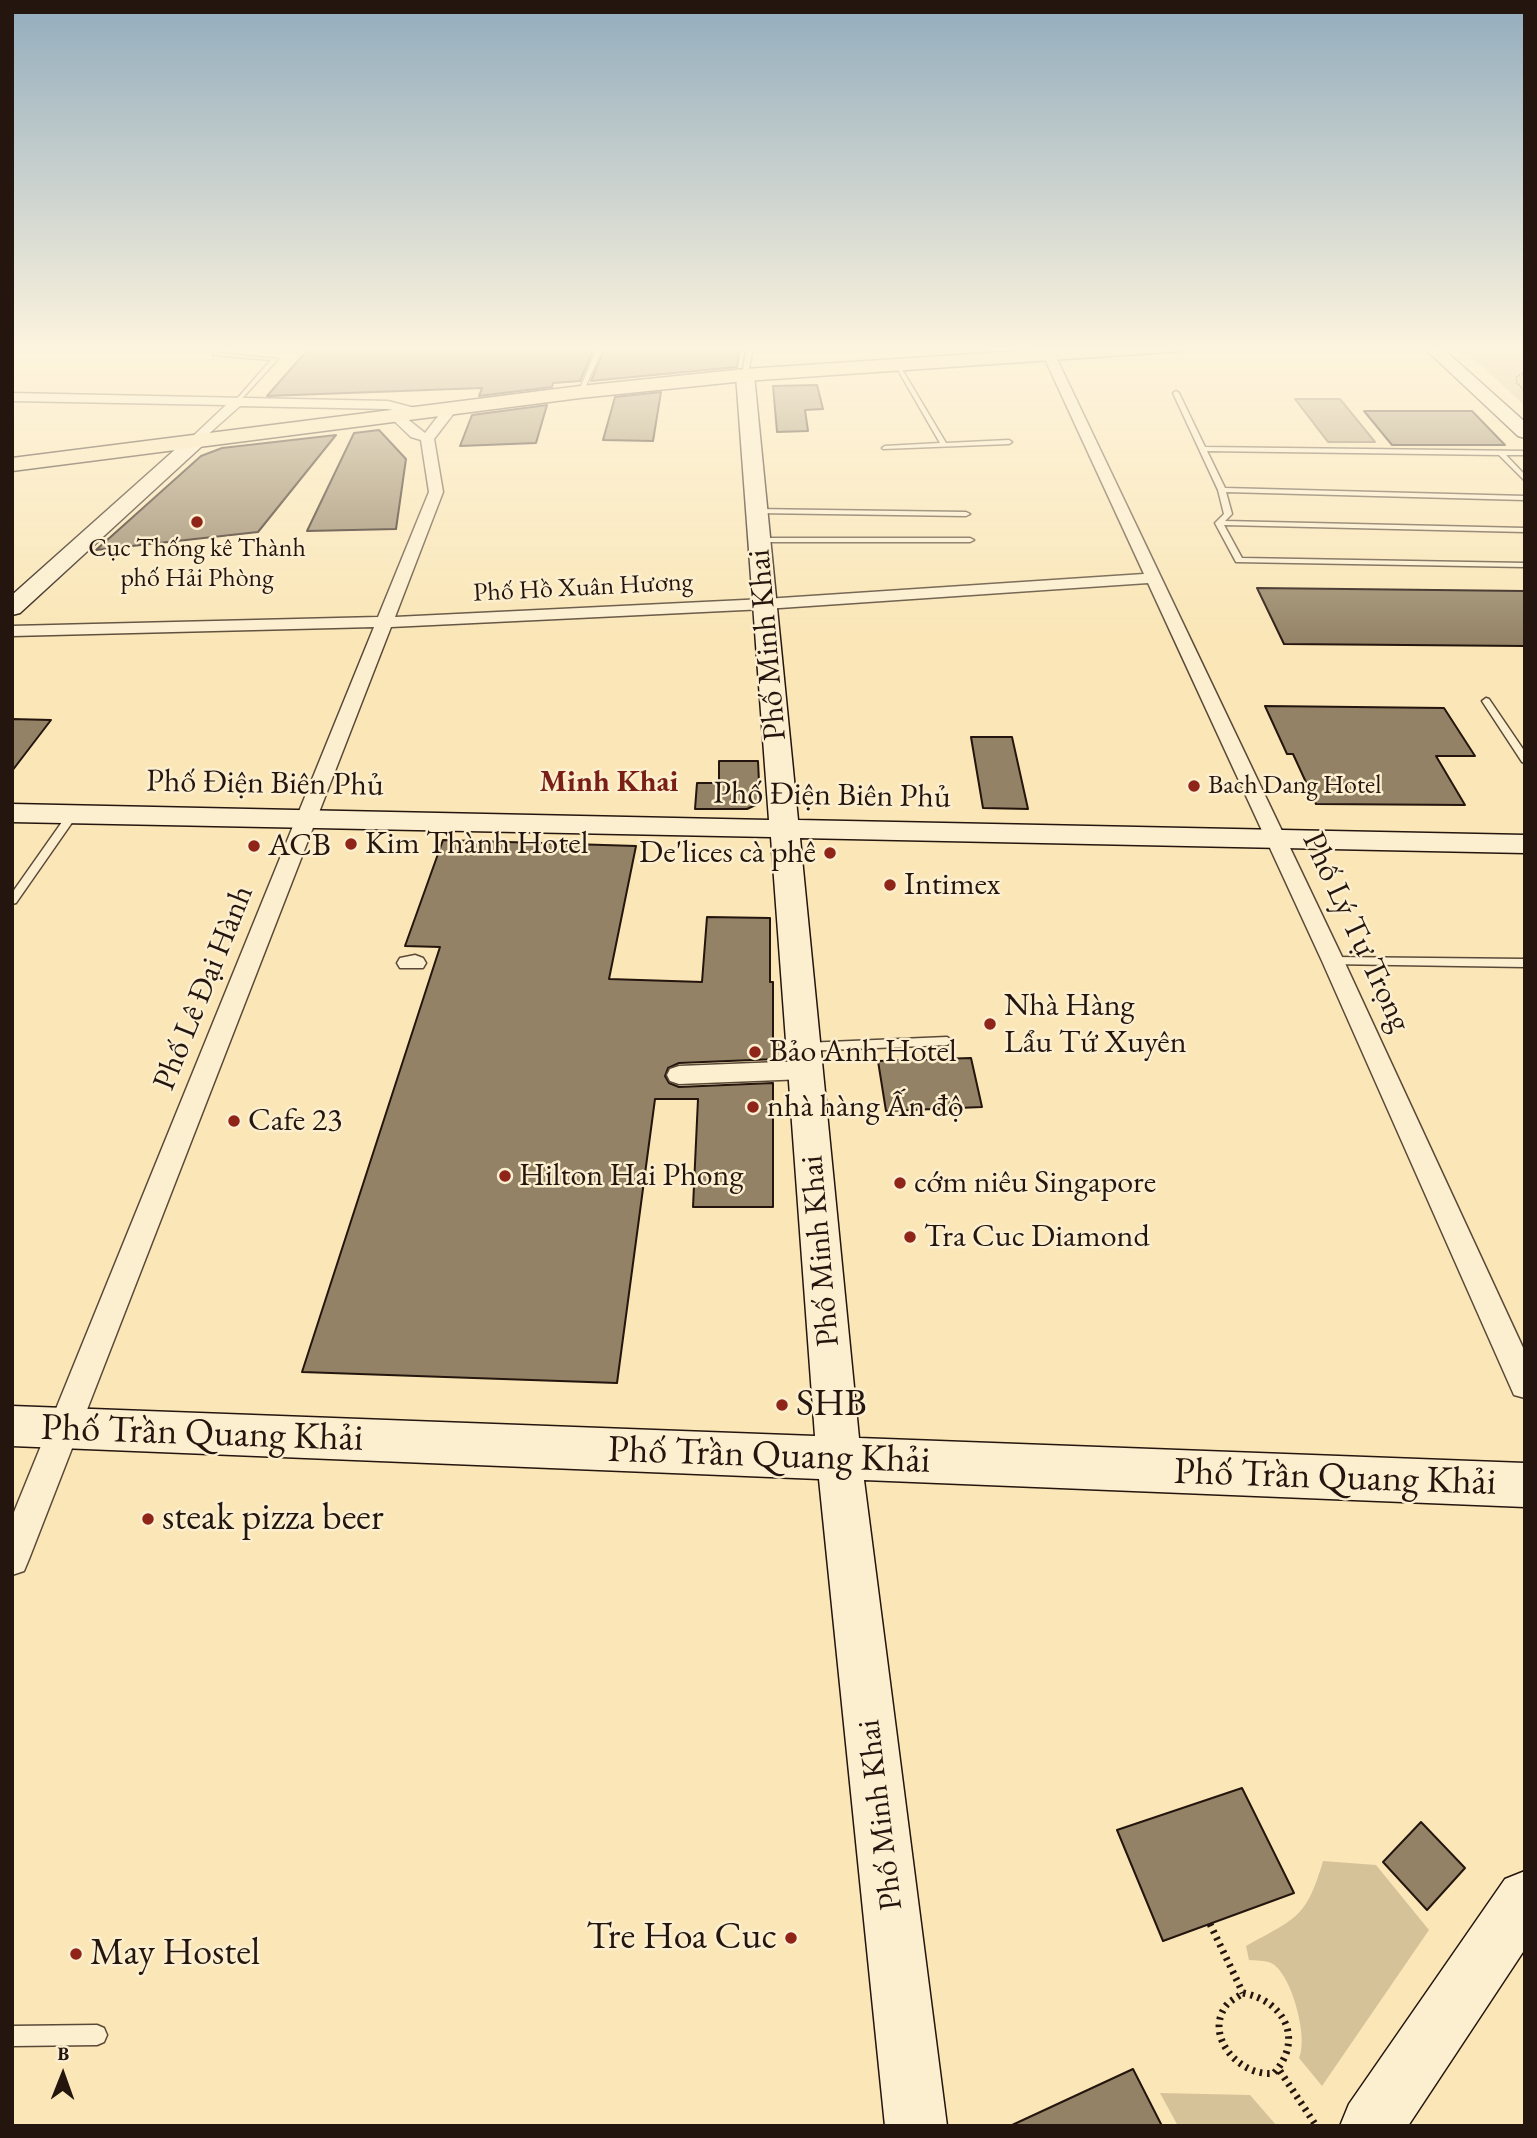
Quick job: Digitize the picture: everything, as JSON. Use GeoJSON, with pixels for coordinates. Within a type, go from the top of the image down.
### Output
{"type":"FeatureCollection","features":[{"type":"Feature","properties":{"kind":"main road"},"geometry":{"type":"LineString","coordinates":[[12,465],[165,446]]}},
{"type":"Feature","properties":{"kind":"street"},"geometry":{"type":"LineString","coordinates":[[12,608],[191,446]]}},
{"type":"Feature","properties":{"kind":"street","name":"Phố Lê Đại Hành"},"geometry":{"type":"LineString","coordinates":[[12,1559],[436,492],[428,446]]}},
{"type":"Feature","properties":{"kind":"street","name":"Phố Minh Khai"},"geometry":{"type":"LineString","coordinates":[[753,446],[839,1458],[916,2126]]}},
{"type":"Feature","properties":{"kind":"street","name":"Phố Lý Tự Trọng"},"geometry":{"type":"LineString","coordinates":[[1092,446],[1333,961],[1525,1385]]}},
{"type":"Feature","properties":{"kind":"street","name":"Phố Hồ Xuân Hương"},"geometry":{"type":"LineString","coordinates":[[12,631],[384,622],[765,604],[1155,579]]}},
{"type":"Feature","properties":{"kind":"street","name":"Phố Điện Biên Phủ"},"geometry":{"type":"LineString","coordinates":[[12,813],[1525,844]]}},
{"type":"Feature","properties":{"kind":"street"},"geometry":{"type":"LineString","coordinates":[[679,1075],[804,1059]]}},
{"type":"Feature","properties":{"kind":"street","name":"Phố Trần Quang Khải"},"geometry":{"type":"LineString","coordinates":[[12,1426],[1525,1485]]}},
{"type":"Feature","properties":{"kind":"street"},"geometry":{"type":"LineString","coordinates":[[1371,2126],[1525,1899]]}},
{"type":"Feature","properties":{"kind":"lane"},"geometry":{"type":"LineString","coordinates":[[885,448],[929,446]]}},
{"type":"Feature","properties":{"kind":"lane"},"geometry":{"type":"LineString","coordinates":[[1201,446],[1222,490],[1228,514],[1219,523]]}},
{"type":"Feature","properties":{"kind":"lane"},"geometry":{"type":"LineString","coordinates":[[1203,449],[1525,453]]}},
{"type":"Feature","properties":{"kind":"lane"},"geometry":{"type":"LineString","coordinates":[[1501,453],[1525,480]]}},
{"type":"Feature","properties":{"kind":"lane"},"geometry":{"type":"LineString","coordinates":[[1222,490],[1525,498]]}},
{"type":"Feature","properties":{"kind":"lane"},"geometry":{"type":"LineString","coordinates":[[758,526],[966,514]]}},
{"type":"Feature","properties":{"kind":"lane"},"geometry":{"type":"LineString","coordinates":[[1219,523],[1525,530]]}},
{"type":"Feature","properties":{"kind":"lane"},"geometry":{"type":"LineString","coordinates":[[1219,523],[1239,560],[1525,565]]}},
{"type":"Feature","properties":{"kind":"lane"},"geometry":{"type":"LineString","coordinates":[[758,526],[970,540]]}},
{"type":"Feature","properties":{"kind":"lane"},"geometry":{"type":"LineString","coordinates":[[1486,701],[1525,760]]}},
{"type":"Feature","properties":{"kind":"lane"},"geometry":{"type":"LineString","coordinates":[[12,901],[73,814]]}},
{"type":"Feature","properties":{"kind":"lane"},"geometry":{"type":"LineString","coordinates":[[1333,961],[1525,963]]}},
{"type":"Feature","properties":{"kind":"lane"},"geometry":{"type":"LineString","coordinates":[[804,1059],[947,1041]]}},
{"type":"Feature","properties":{"kind":"lane"},"geometry":{"type":"LineString","coordinates":[[12,2036],[97,2035]]}},
{"type":"Feature","properties":{"kind":"path"},"geometry":{"type":"LineString","coordinates":[[1210,1924],[1243,1993]]}},
{"type":"Feature","properties":{"kind":"path"},"geometry":{"type":"LineString","coordinates":[[1243,1993],[1265,2000],[1284,2021],[1289,2039],[1288,2056],[1280,2071],[1267,2076],[1251,2074],[1236,2063],[1225,2047],[1220,2028],[1222,2011],[1230,1998],[1243,1993]]}},
{"type":"Feature","properties":{"kind":"path"},"geometry":{"type":"LineString","coordinates":[[1280,2071],[1315,2124]]}},
{"type":"Feature","properties":{"kind":"shaded area"},"geometry":{"type":"Polygon","coordinates":[[[1323,1861],[1376,1865],[1429,1930],[1322,2086],[1299,2058],[1302,2036],[1300,2022],[1285,1979],[1271,1963],[1249,1960],[1246,1946],[1297,1915],[1311,1895],[1323,1861]]]}},
{"type":"Feature","properties":{"kind":"shaded area"},"geometry":{"type":"Polygon","coordinates":[[[1160,2093],[1250,2095],[1277,2126],[1178,2126],[1160,2093]]]}},
{"type":"Feature","properties":{"kind":"building"},"geometry":{"type":"Polygon","coordinates":[[[327,446],[258,532],[96,550],[201,456],[222,448],[327,446]]]}},
{"type":"Feature","properties":{"kind":"building"},"geometry":{"type":"Polygon","coordinates":[[[348,446],[394,446],[406,459],[396,529],[307,531],[348,446]]]}},
{"type":"Feature","properties":{"kind":"building"},"geometry":{"type":"Polygon","coordinates":[[[1257,588],[1525,591],[1525,646],[1284,644],[1257,588]]]}},
{"type":"Feature","properties":{"kind":"building"},"geometry":{"type":"Polygon","coordinates":[[[1265,706],[1444,708],[1475,756],[1436,756],[1465,805],[1316,804],[1293,754],[1287,754],[1265,706]]]}},
{"type":"Feature","properties":{"kind":"building"},"geometry":{"type":"Polygon","coordinates":[[[12,719],[51,720],[12,771],[12,719]]]}},
{"type":"Feature","properties":{"kind":"building"},"geometry":{"type":"Polygon","coordinates":[[[971,737],[1012,737],[1028,809],[983,808],[971,737]]]}},
{"type":"Feature","properties":{"kind":"building"},"geometry":{"type":"Polygon","coordinates":[[[719,761],[758,761],[760,803],[747,809],[695,809],[697,783],[719,783],[719,761]]]}},
{"type":"Feature","properties":{"kind":"building","name":"Hilton Hai Phong"},"geometry":{"type":"Polygon","coordinates":[[[443,840],[636,846],[609,979],[702,982],[707,917],[770,918],[770,982],[773,982],[773,1039],[778,1039],[777,1059],[679,1063],[668,1068],[665,1076],[669,1083],[679,1087],[773,1083],[773,1207],[693,1207],[698,1099],[655,1099],[617,1383],[302,1372],[440,947],[405,946],[443,840]]]}},
{"type":"Feature","properties":{"kind":"building"},"geometry":{"type":"Polygon","coordinates":[[[971,1058],[982,1107],[886,1111],[878,1061],[971,1058]]]}},
{"type":"Feature","properties":{"kind":"building"},"geometry":{"type":"Polygon","coordinates":[[[1242,1788],[1294,1893],[1163,1941],[1117,1830],[1242,1788]]]}},
{"type":"Feature","properties":{"kind":"building"},"geometry":{"type":"Polygon","coordinates":[[[1421,1822],[1465,1868],[1427,1910],[1383,1862],[1421,1822]]]}},
{"type":"Feature","properties":{"kind":"building"},"geometry":{"type":"Polygon","coordinates":[[[1133,2069],[1162,2126],[1010,2126],[1133,2069]]]}},
{"type":"Feature","properties":{"kind":"place","name":"Cục Thống kê Thành phố Hải Phòng"},"geometry":{"type":"Point","coordinates":[197,522]}},
{"type":"Feature","properties":{"kind":"place","name":"Bach Dang Hotel"},"geometry":{"type":"Point","coordinates":[1194,786]}},
{"type":"Feature","properties":{"kind":"place","name":"Kim Thành Hotel"},"geometry":{"type":"Point","coordinates":[351,844]}},
{"type":"Feature","properties":{"kind":"place","name":"ACB"},"geometry":{"type":"Point","coordinates":[254,846]}},
{"type":"Feature","properties":{"kind":"place","name":"De'lices cà phê"},"geometry":{"type":"Point","coordinates":[830,853]}},
{"type":"Feature","properties":{"kind":"place","name":"Intimex"},"geometry":{"type":"Point","coordinates":[890,885]}},
{"type":"Feature","properties":{"kind":"place","name":"Nhà Hàng Lẩu Tứ Xuyên"},"geometry":{"type":"Point","coordinates":[990,1024]}},
{"type":"Feature","properties":{"kind":"place","name":"Bảo Anh Hotel"},"geometry":{"type":"Point","coordinates":[755,1052]}},
{"type":"Feature","properties":{"kind":"place","name":"nhà hàng Ấn độ"},"geometry":{"type":"Point","coordinates":[753,1107]}},
{"type":"Feature","properties":{"kind":"place","name":"Cafe 23"},"geometry":{"type":"Point","coordinates":[234,1121]}},
{"type":"Feature","properties":{"kind":"place","name":"Hilton Hai Phong"},"geometry":{"type":"Point","coordinates":[505,1176]}},
{"type":"Feature","properties":{"kind":"place","name":"cớm niêu Singapore"},"geometry":{"type":"Point","coordinates":[900,1183]}},
{"type":"Feature","properties":{"kind":"place","name":"Tra Cuc Diamond"},"geometry":{"type":"Point","coordinates":[910,1237]}},
{"type":"Feature","properties":{"kind":"place","name":"SHB"},"geometry":{"type":"Point","coordinates":[782,1405]}},
{"type":"Feature","properties":{"kind":"place","name":"steak pizza beer"},"geometry":{"type":"Point","coordinates":[148,1519]}},
{"type":"Feature","properties":{"kind":"place","name":"Tre Hoa Cuc"},"geometry":{"type":"Point","coordinates":[791,1938]}},
{"type":"Feature","properties":{"kind":"place","name":"May Hostel"},"geometry":{"type":"Point","coordinates":[76,1954]}},
{"type":"Feature","properties":{"kind":"district","name":"Minh Khai"},"geometry":{"type":"Point","coordinates":[609,783]}}]}
